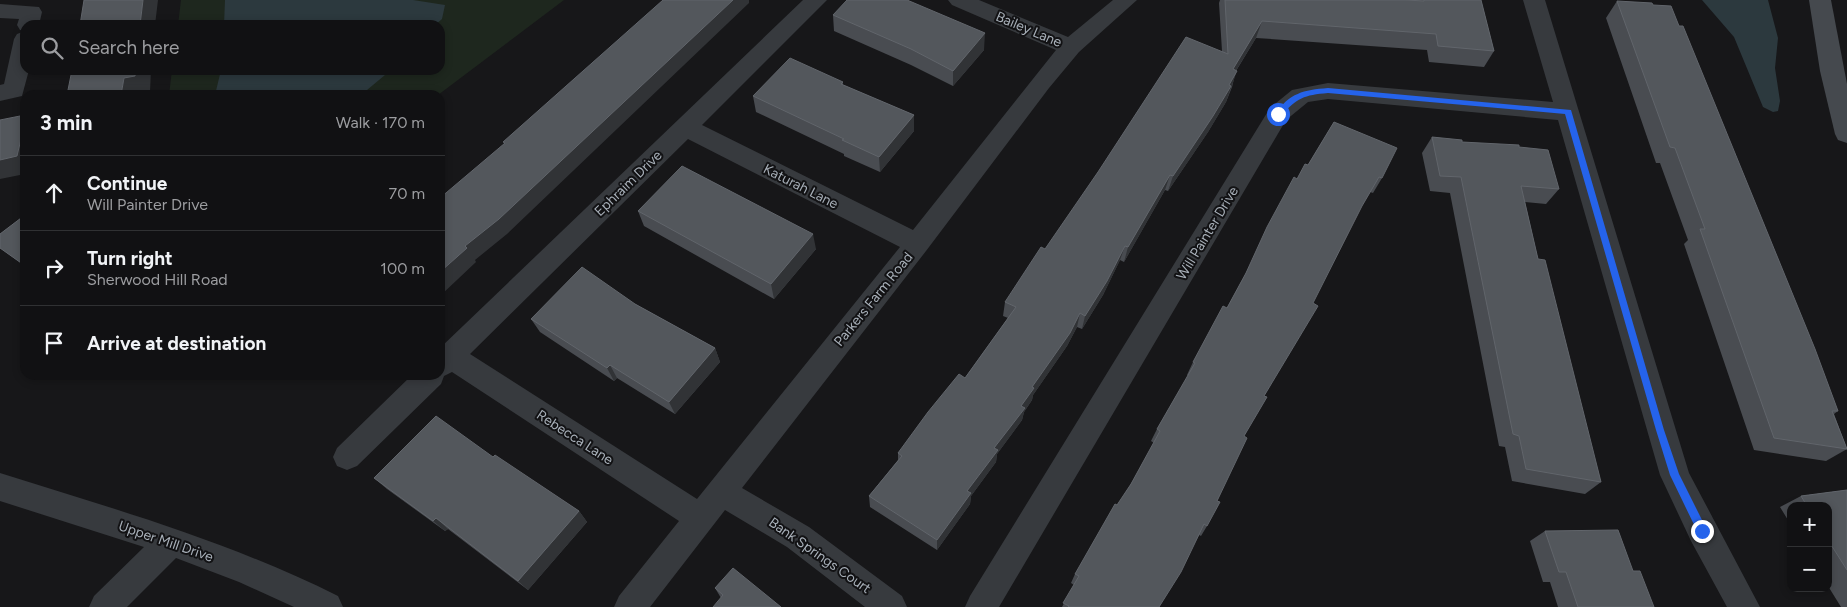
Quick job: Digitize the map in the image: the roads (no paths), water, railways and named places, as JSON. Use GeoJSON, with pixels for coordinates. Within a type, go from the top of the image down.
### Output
{"type":"FeatureCollection","features":[{"type":"Feature","properties":{"kind":"main road"},"geometry":{"type":"LineString","coordinates":[[1820,0],[1847,134]]}},
{"type":"Feature","properties":{"kind":"street","name":"Ephraim Drive"},"geometry":{"type":"LineString","coordinates":[[446,361],[816,0]]}},
{"type":"Feature","properties":{"kind":"street","name":"Bailey Lane"},"geometry":{"type":"LineString","coordinates":[[959,0],[1071,47]]}},
{"type":"Feature","properties":{"kind":"street","name":"Parkers Farm Road"},"geometry":{"type":"LineString","coordinates":[[630,607],[917,244],[1041,82],[1071,47],[1126,0]]}},
{"type":"Feature","properties":{"kind":"street"},"geometry":{"type":"LineString","coordinates":[[1534,0],[1675,475],[1702,531],[1744,607]]}},
{"type":"Feature","properties":{"kind":"street"},"geometry":{"type":"LineString","coordinates":[[0,11],[31,12],[29,20]]}},
{"type":"Feature","properties":{"kind":"street"},"geometry":{"type":"LineString","coordinates":[[0,93],[14,90],[20,62]]}},
{"type":"Feature","properties":{"kind":"street","name":"Will Painter Drive"},"geometry":{"type":"LineString","coordinates":[[981,607],[1268,131],[1289,101],[1305,92],[1328,91],[1568,112]]}},
{"type":"Feature","properties":{"kind":"street","name":"Katurah Lane"},"geometry":{"type":"LineString","coordinates":[[686,127],[917,244]]}},
{"type":"Feature","properties":{"kind":"street","name":"Rebecca Lane"},"geometry":{"type":"LineString","coordinates":[[446,361],[700,518]]}},
{"type":"Feature","properties":{"kind":"street"},"geometry":{"type":"LineString","coordinates":[[347,457],[426,380]]}},
{"type":"Feature","properties":{"kind":"street","name":"Upper Mill Drive"},"geometry":{"type":"LineString","coordinates":[[0,487],[171,541],[284,584],[327,607]]}},
{"type":"Feature","properties":{"kind":"street","name":"Bank Springs Court"},"geometry":{"type":"LineString","coordinates":[[720,491],[798,537],[846,570],[892,607]]}},
{"type":"Feature","properties":{"kind":"street"},"geometry":{"type":"LineString","coordinates":[[104,607],[171,541]]}}]}
